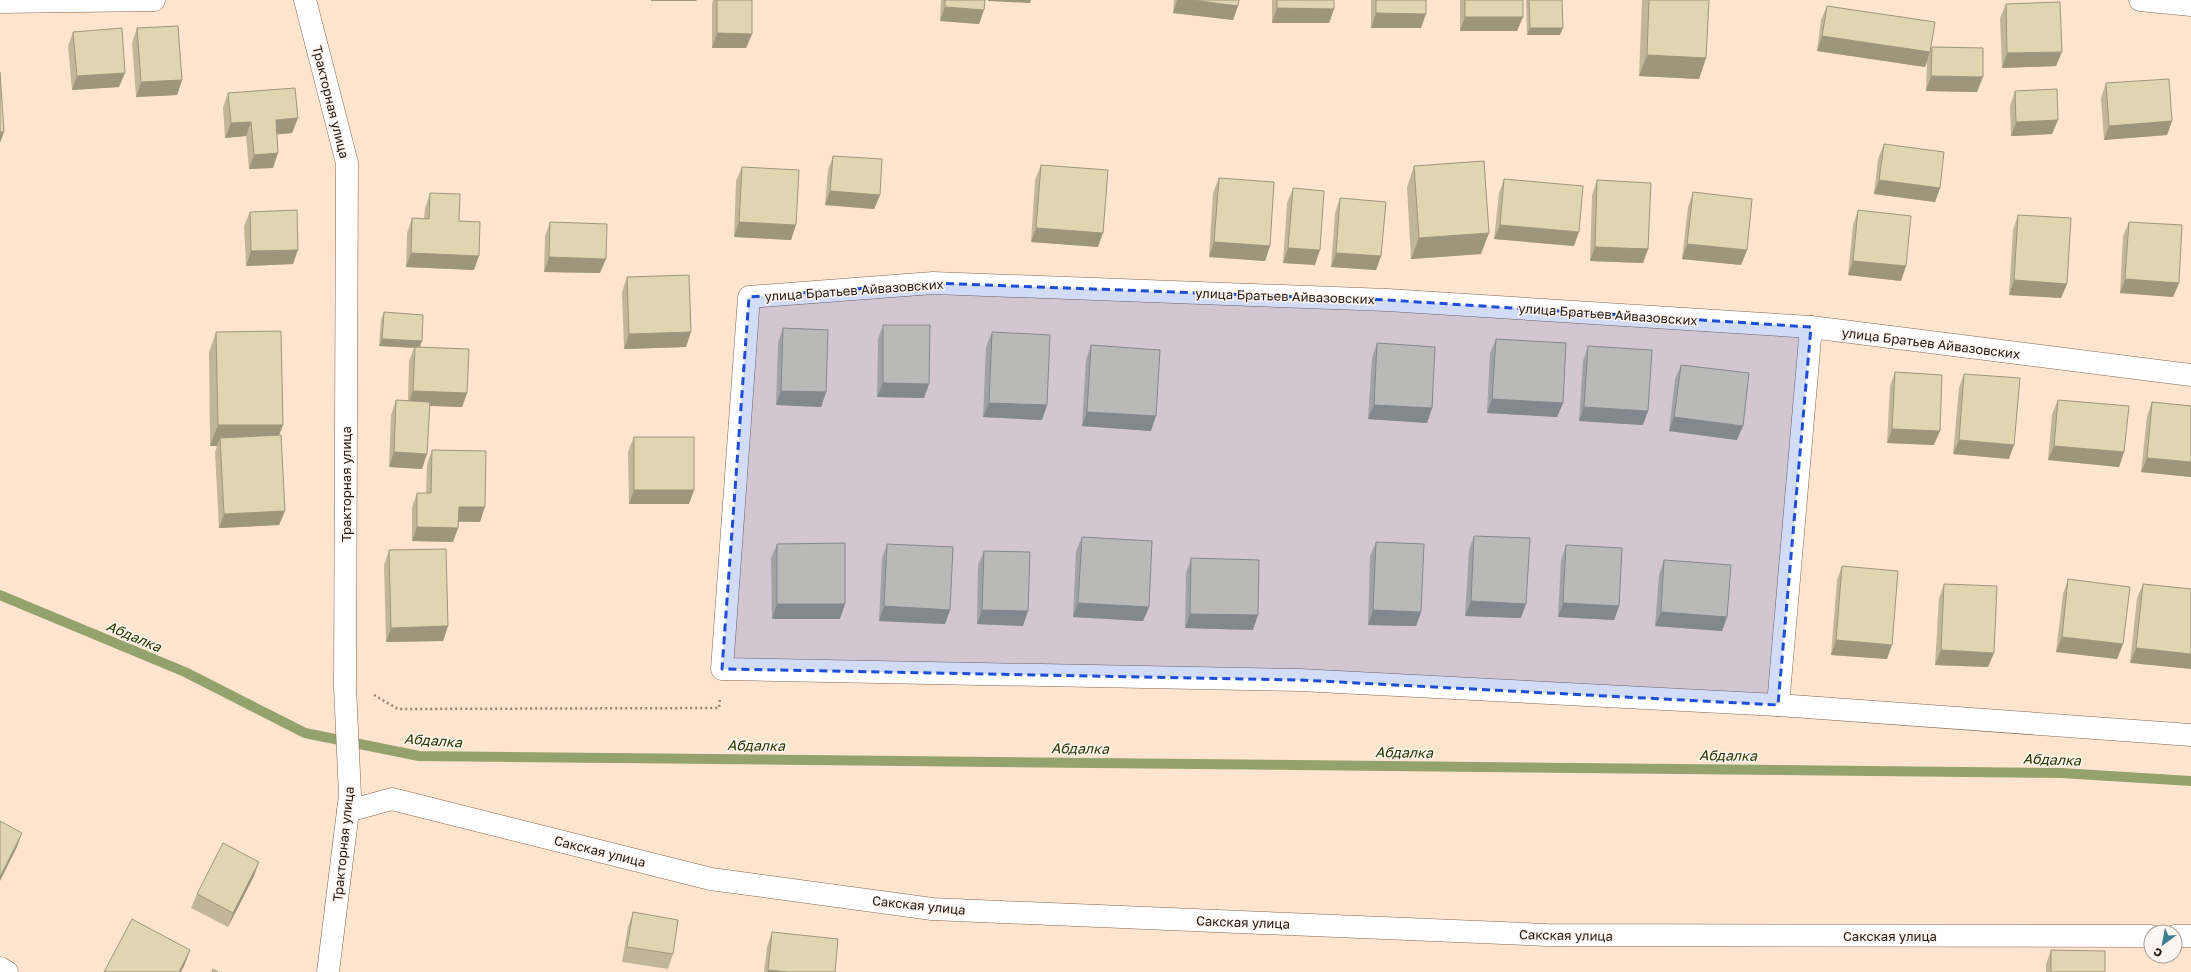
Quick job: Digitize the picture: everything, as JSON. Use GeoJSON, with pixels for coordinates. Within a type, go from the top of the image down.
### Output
{"type":"FeatureCollection","features":[{"type":"Feature","properties":{"kind":"street"},"geometry":{"type":"LineString","coordinates":[[0,2],[154,0]]}},
{"type":"Feature","properties":{"kind":"street","name":"Тракторная улица"},"geometry":{"type":"LineString","coordinates":[[306,0],[346,163],[345,683],[349,803],[328,972]]}},
{"type":"Feature","properties":{"kind":"street"},"geometry":{"type":"LineString","coordinates":[[2140,0],[2191,5]]}},
{"type":"Feature","properties":{"kind":"street","name":"улица Братьев Айвазовских"},"geometry":{"type":"LineString","coordinates":[[722,669],[749,297],[932,283],[1387,300],[1812,327],[2191,375]]}},
{"type":"Feature","properties":{"kind":"street"},"geometry":{"type":"LineString","coordinates":[[1778,705],[1812,327]]}},
{"type":"Feature","properties":{"kind":"street"},"geometry":{"type":"LineString","coordinates":[[722,669],[1300,680],[1778,705],[2191,735]]}},
{"type":"Feature","properties":{"kind":"street","name":"Сакская улица"},"geometry":{"type":"LineString","coordinates":[[349,803],[392,799],[711,879],[932,909],[1547,935],[2143,936]]}},
{"type":"Feature","properties":{"kind":"street"},"geometry":{"type":"LineString","coordinates":[[0,968],[7,972]]}},
{"type":"Feature","properties":{"kind":"path"},"geometry":{"type":"LineString","coordinates":[[345,683],[398,709],[719,708],[722,669]]}},
{"type":"Feature","properties":{"kind":"highlighted area"},"geometry":{"type":"Polygon","coordinates":[[[933,283],[1387,300],[1811,327],[1778,705],[1300,680],[722,669],[749,297],[933,283]]]}},
{"type":"Feature","properties":{"kind":"building"},"geometry":{"type":"Polygon","coordinates":[[[717,0],[752,0],[752,34],[717,33],[717,0]]]}},
{"type":"Feature","properties":{"kind":"building"},"geometry":{"type":"Polygon","coordinates":[[[945,0],[985,0],[984,10],[945,7],[945,0]]]}},
{"type":"Feature","properties":{"kind":"building"},"geometry":{"type":"Polygon","coordinates":[[[1192,0],[1239,0],[1238,6],[1192,0]]]}},
{"type":"Feature","properties":{"kind":"building"},"geometry":{"type":"Polygon","coordinates":[[[1277,0],[1334,0],[1334,9],[1277,8],[1277,0]]]}},
{"type":"Feature","properties":{"kind":"building"},"geometry":{"type":"Polygon","coordinates":[[[1376,0],[1426,0],[1426,14],[1376,13],[1376,0]]]}},
{"type":"Feature","properties":{"kind":"building"},"geometry":{"type":"Polygon","coordinates":[[[1465,0],[1523,0],[1523,17],[1465,17],[1465,0]]]}},
{"type":"Feature","properties":{"kind":"building"},"geometry":{"type":"Polygon","coordinates":[[[1529,0],[1562,0],[1563,28],[1530,28],[1529,0]]]}},
{"type":"Feature","properties":{"kind":"building"},"geometry":{"type":"Polygon","coordinates":[[[1649,0],[1709,0],[1706,58],[1647,55],[1649,0]]]}},
{"type":"Feature","properties":{"kind":"building"},"geometry":{"type":"Polygon","coordinates":[[[2060,2],[2062,52],[2007,53],[2006,4],[2060,2]]]}},
{"type":"Feature","properties":{"kind":"building"},"geometry":{"type":"Polygon","coordinates":[[[1827,6],[1935,22],[1930,52],[1822,36],[1827,6]]]}},
{"type":"Feature","properties":{"kind":"building"},"geometry":{"type":"Polygon","coordinates":[[[178,26],[182,80],[141,82],[137,28],[178,26]]]}},
{"type":"Feature","properties":{"kind":"building"},"geometry":{"type":"Polygon","coordinates":[[[122,28],[125,73],[77,76],[73,32],[122,28]]]}},
{"type":"Feature","properties":{"kind":"building"},"geometry":{"type":"Polygon","coordinates":[[[1932,47],[1983,48],[1983,77],[1931,76],[1932,47]]]}},
{"type":"Feature","properties":{"kind":"building"},"geometry":{"type":"Polygon","coordinates":[[[0,72],[4,132],[0,132],[0,72]]]}},
{"type":"Feature","properties":{"kind":"building"},"geometry":{"type":"Polygon","coordinates":[[[2169,79],[2172,121],[2109,126],[2106,83],[2169,79]]]}},
{"type":"Feature","properties":{"kind":"building"},"geometry":{"type":"Polygon","coordinates":[[[295,88],[298,118],[276,120],[278,153],[254,155],[251,122],[231,123],[228,93],[295,88]]]}},
{"type":"Feature","properties":{"kind":"building"},"geometry":{"type":"Polygon","coordinates":[[[2057,89],[2058,120],[2016,122],[2015,91],[2057,89]]]}},
{"type":"Feature","properties":{"kind":"building"},"geometry":{"type":"Polygon","coordinates":[[[1884,144],[1944,152],[1940,188],[1879,180],[1884,144]]]}},
{"type":"Feature","properties":{"kind":"building"},"geometry":{"type":"Polygon","coordinates":[[[833,156],[882,159],[880,195],[830,191],[833,156]]]}},
{"type":"Feature","properties":{"kind":"building"},"geometry":{"type":"Polygon","coordinates":[[[1484,161],[1489,233],[1419,238],[1414,166],[1484,161]]]}},
{"type":"Feature","properties":{"kind":"building"},"geometry":{"type":"Polygon","coordinates":[[[1041,165],[1108,170],[1103,233],[1036,228],[1041,165]]]}},
{"type":"Feature","properties":{"kind":"building"},"geometry":{"type":"Polygon","coordinates":[[[742,167],[799,170],[796,225],[739,222],[742,167]]]}},
{"type":"Feature","properties":{"kind":"building"},"geometry":{"type":"Polygon","coordinates":[[[1219,178],[1274,182],[1270,246],[1214,242],[1219,178]]]}},
{"type":"Feature","properties":{"kind":"building"},"geometry":{"type":"Polygon","coordinates":[[[1504,179],[1583,186],[1579,232],[1500,225],[1504,179]]]}},
{"type":"Feature","properties":{"kind":"building"},"geometry":{"type":"Polygon","coordinates":[[[1597,180],[1651,183],[1648,249],[1595,247],[1597,180]]]}},
{"type":"Feature","properties":{"kind":"building"},"geometry":{"type":"Polygon","coordinates":[[[1293,188],[1324,191],[1320,250],[1288,248],[1293,188]]]}},
{"type":"Feature","properties":{"kind":"building"},"geometry":{"type":"Polygon","coordinates":[[[1693,192],[1752,199],[1747,250],[1687,244],[1693,192]]]}},
{"type":"Feature","properties":{"kind":"building"},"geometry":{"type":"Polygon","coordinates":[[[430,193],[460,194],[459,221],[480,222],[479,256],[411,253],[412,218],[429,219],[430,193]]]}},
{"type":"Feature","properties":{"kind":"building"},"geometry":{"type":"Polygon","coordinates":[[[1340,198],[1386,202],[1381,256],[1336,253],[1340,198]]]}},
{"type":"Feature","properties":{"kind":"building"},"geometry":{"type":"Polygon","coordinates":[[[297,210],[298,250],[251,251],[250,212],[297,210]]]}},
{"type":"Feature","properties":{"kind":"building"},"geometry":{"type":"Polygon","coordinates":[[[1858,210],[1911,216],[1906,266],[1853,261],[1858,210]]]}},
{"type":"Feature","properties":{"kind":"building"},"geometry":{"type":"Polygon","coordinates":[[[2018,215],[2071,218],[2067,284],[2014,280],[2018,215]]]}},
{"type":"Feature","properties":{"kind":"building"},"geometry":{"type":"Polygon","coordinates":[[[550,222],[607,224],[606,259],[549,257],[550,222]]]}},
{"type":"Feature","properties":{"kind":"building"},"geometry":{"type":"Polygon","coordinates":[[[2129,222],[2182,225],[2179,283],[2125,279],[2129,222]]]}},
{"type":"Feature","properties":{"kind":"building"},"geometry":{"type":"Polygon","coordinates":[[[689,275],[691,332],[629,334],[627,277],[689,275]]]}},
{"type":"Feature","properties":{"kind":"building"},"geometry":{"type":"Polygon","coordinates":[[[384,312],[423,315],[422,341],[382,339],[384,312]]]}},
{"type":"Feature","properties":{"kind":"building"},"geometry":{"type":"Polygon","coordinates":[[[883,325],[930,325],[929,384],[883,383],[883,325]]]}},
{"type":"Feature","properties":{"kind":"building"},"geometry":{"type":"Polygon","coordinates":[[[783,328],[828,330],[826,392],[781,391],[783,328]]]}},
{"type":"Feature","properties":{"kind":"building"},"geometry":{"type":"Polygon","coordinates":[[[281,331],[283,425],[218,425],[216,332],[281,331]]]}},
{"type":"Feature","properties":{"kind":"building"},"geometry":{"type":"Polygon","coordinates":[[[992,332],[1050,335],[1047,405],[989,403],[992,332]]]}},
{"type":"Feature","properties":{"kind":"building"},"geometry":{"type":"Polygon","coordinates":[[[1496,339],[1566,343],[1563,403],[1492,399],[1496,339]]]}},
{"type":"Feature","properties":{"kind":"building"},"geometry":{"type":"Polygon","coordinates":[[[1377,343],[1435,347],[1432,408],[1374,405],[1377,343]]]}},
{"type":"Feature","properties":{"kind":"building"},"geometry":{"type":"Polygon","coordinates":[[[1091,345],[1160,350],[1156,416],[1087,412],[1091,345]]]}},
{"type":"Feature","properties":{"kind":"building"},"geometry":{"type":"Polygon","coordinates":[[[1588,346],[1652,350],[1648,411],[1584,407],[1588,346]]]}},
{"type":"Feature","properties":{"kind":"building"},"geometry":{"type":"Polygon","coordinates":[[[415,347],[469,349],[467,393],[413,391],[415,347]]]}},
{"type":"Feature","properties":{"kind":"building"},"geometry":{"type":"Polygon","coordinates":[[[1681,365],[1749,373],[1743,426],[1674,417],[1681,365]]]}},
{"type":"Feature","properties":{"kind":"building"},"geometry":{"type":"Polygon","coordinates":[[[1895,372],[1942,375],[1940,431],[1892,429],[1895,372]]]}},
{"type":"Feature","properties":{"kind":"building"},"geometry":{"type":"Polygon","coordinates":[[[1964,374],[2020,378],[2014,445],[1959,440],[1964,374]]]}},
{"type":"Feature","properties":{"kind":"building"},"geometry":{"type":"Polygon","coordinates":[[[396,400],[430,402],[427,454],[394,452],[396,400]]]}},
{"type":"Feature","properties":{"kind":"building"},"geometry":{"type":"Polygon","coordinates":[[[2058,400],[2129,406],[2124,452],[2054,446],[2058,400]]]}},
{"type":"Feature","properties":{"kind":"building"},"geometry":{"type":"Polygon","coordinates":[[[2152,402],[2191,406],[2191,462],[2147,458],[2152,402]]]}},
{"type":"Feature","properties":{"kind":"building"},"geometry":{"type":"Polygon","coordinates":[[[281,435],[285,511],[224,514],[220,438],[281,435]]]}},
{"type":"Feature","properties":{"kind":"building"},"geometry":{"type":"Polygon","coordinates":[[[634,437],[694,437],[694,490],[634,490],[634,437]]]}},
{"type":"Feature","properties":{"kind":"building"},"geometry":{"type":"Polygon","coordinates":[[[432,450],[486,451],[485,507],[459,507],[458,528],[417,527],[417,493],[431,493],[432,450]]]}},
{"type":"Feature","properties":{"kind":"building"},"geometry":{"type":"Polygon","coordinates":[[[1474,536],[1530,538],[1526,604],[1471,601],[1474,536]]]}},
{"type":"Feature","properties":{"kind":"building"},"geometry":{"type":"Polygon","coordinates":[[[1082,537],[1152,541],[1149,607],[1078,603],[1082,537]]]}},
{"type":"Feature","properties":{"kind":"building"},"geometry":{"type":"Polygon","coordinates":[[[1376,542],[1424,544],[1421,612],[1373,610],[1376,542]]]}},
{"type":"Feature","properties":{"kind":"building"},"geometry":{"type":"Polygon","coordinates":[[[845,543],[845,604],[777,604],[777,544],[845,543]]]}},
{"type":"Feature","properties":{"kind":"building"},"geometry":{"type":"Polygon","coordinates":[[[887,544],[953,547],[950,610],[884,606],[887,544]]]}},
{"type":"Feature","properties":{"kind":"building"},"geometry":{"type":"Polygon","coordinates":[[[1566,545],[1622,548],[1619,606],[1563,603],[1566,545]]]}},
{"type":"Feature","properties":{"kind":"building"},"geometry":{"type":"Polygon","coordinates":[[[446,549],[448,626],[391,628],[389,550],[446,549]]]}},
{"type":"Feature","properties":{"kind":"building"},"geometry":{"type":"Polygon","coordinates":[[[984,551],[1030,552],[1028,611],[982,610],[984,551]]]}},
{"type":"Feature","properties":{"kind":"building"},"geometry":{"type":"Polygon","coordinates":[[[1191,558],[1259,560],[1258,615],[1190,614],[1191,558]]]}},
{"type":"Feature","properties":{"kind":"building"},"geometry":{"type":"Polygon","coordinates":[[[1664,560],[1731,565],[1727,617],[1661,612],[1664,560]]]}},
{"type":"Feature","properties":{"kind":"building"},"geometry":{"type":"Polygon","coordinates":[[[1842,566],[1898,571],[1892,645],[1836,640],[1842,566]]]}},
{"type":"Feature","properties":{"kind":"building"},"geometry":{"type":"Polygon","coordinates":[[[2068,579],[2130,587],[2123,644],[2062,637],[2068,579]]]}},
{"type":"Feature","properties":{"kind":"building"},"geometry":{"type":"Polygon","coordinates":[[[1944,584],[1997,586],[1994,653],[1941,650],[1944,584]]]}},
{"type":"Feature","properties":{"kind":"building"},"geometry":{"type":"Polygon","coordinates":[[[2143,584],[2191,589],[2191,654],[2136,648],[2143,584]]]}},
{"type":"Feature","properties":{"kind":"building"},"geometry":{"type":"Polygon","coordinates":[[[0,821],[22,833],[0,877],[0,821]]]}},
{"type":"Feature","properties":{"kind":"building"},"geometry":{"type":"Polygon","coordinates":[[[223,843],[259,862],[233,913],[197,894],[223,843]]]}},
{"type":"Feature","properties":{"kind":"building"},"geometry":{"type":"Polygon","coordinates":[[[633,912],[678,920],[673,954],[627,947],[633,912]]]}},
{"type":"Feature","properties":{"kind":"building"},"geometry":{"type":"Polygon","coordinates":[[[132,919],[190,950],[179,972],[104,972],[132,919]]]}},
{"type":"Feature","properties":{"kind":"building"},"geometry":{"type":"Polygon","coordinates":[[[772,932],[838,939],[835,972],[788,972],[768,970],[772,932]]]}},
{"type":"Feature","properties":{"kind":"building"},"geometry":{"type":"Polygon","coordinates":[[[2051,950],[2105,951],[2105,972],[2051,972],[2051,950]]]}},
{"type":"Feature","properties":{"kind":"waterway","name":"Абдалка"},"geometry":{"type":"LineString","coordinates":[[0,595],[185,672],[305,733],[419,756],[2061,773],[2191,781]]}}]}
